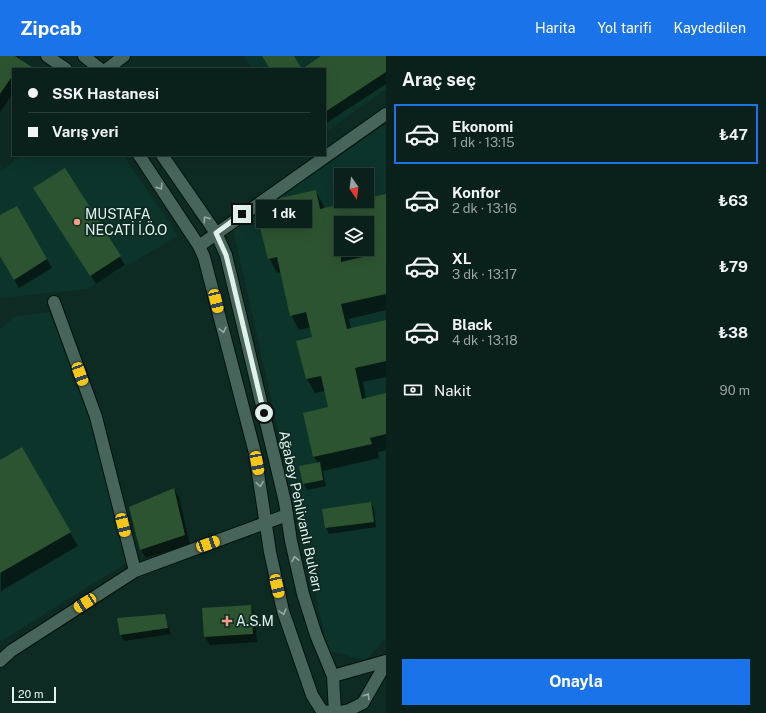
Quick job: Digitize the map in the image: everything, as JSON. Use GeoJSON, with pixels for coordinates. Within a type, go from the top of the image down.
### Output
{"type":"FeatureCollection","features":[{"type":"Feature","properties":{"kind":"street"},"geometry":{"type":"LineString","coordinates":[[47,56],[65,68]]}},
{"type":"Feature","properties":{"kind":"street"},"geometry":{"type":"LineString","coordinates":[[84,56],[99,68]]}},
{"type":"Feature","properties":{"kind":"street"},"geometry":{"type":"LineString","coordinates":[[109,68],[124,56]]}},
{"type":"Feature","properties":{"kind":"street"},"geometry":{"type":"LineString","coordinates":[[199,246],[386,114]]}},
{"type":"Feature","properties":{"kind":"street"},"geometry":{"type":"LineString","coordinates":[[139,156],[199,246],[208,270],[255,453],[271,559],[283,611],[310,688],[322,711],[335,713],[349,710],[363,703],[386,662]]}},
{"type":"Feature","properties":{"kind":"street","name":"Ağabey Pehlivanlı Bulvarı"},"geometry":{"type":"LineString","coordinates":[[163,156],[216,233],[226,255],[287,514],[303,594],[316,635],[333,676],[335,713]]}},
{"type":"Feature","properties":{"kind":"street"},"geometry":{"type":"LineString","coordinates":[[54,302],[96,418],[135,571]]}},
{"type":"Feature","properties":{"kind":"street"},"geometry":{"type":"LineString","coordinates":[[0,661],[11,651],[135,571],[287,514]]}},
{"type":"Feature","properties":{"kind":"street"},"geometry":{"type":"LineString","coordinates":[[333,676],[386,662]]}},
{"type":"Feature","properties":{"kind":"shaded area"},"geometry":{"type":"Polygon","coordinates":[[[244,56],[386,56],[386,89],[326,132],[326,68],[251,68],[244,56]]]}},
{"type":"Feature","properties":{"kind":"shaded area"},"geometry":{"type":"Polygon","coordinates":[[[386,124],[386,638],[366,660],[328,651],[233,229],[386,124]]]}},
{"type":"Feature","properties":{"kind":"shaded area"},"geometry":{"type":"Polygon","coordinates":[[[21,156],[124,156],[178,236],[87,289],[0,298],[0,172],[21,156]]]}},
{"type":"Feature","properties":{"kind":"shaded area"},"geometry":{"type":"Polygon","coordinates":[[[49,312],[92,417],[126,563],[0,642],[0,329],[14,317],[49,312]]]}},
{"type":"Feature","properties":{"kind":"building"},"geometry":{"type":"Polygon","coordinates":[[[0,56],[15,56],[33,68],[12,68],[12,76],[0,94],[0,56]]]}},
{"type":"Feature","properties":{"kind":"building"},"geometry":{"type":"Polygon","coordinates":[[[262,56],[294,56],[301,68],[269,68],[262,56]]]}},
{"type":"Feature","properties":{"kind":"building"},"geometry":{"type":"Polygon","coordinates":[[[321,56],[386,56],[386,72],[326,111],[326,68],[303,68],[321,56]]]}},
{"type":"Feature","properties":{"kind":"building","name":"MUSTAFA NECATİ İ.Ö.O"},"geometry":{"type":"Polygon","coordinates":[[[65,168],[121,256],[90,276],[33,188],[65,168]]]}},
{"type":"Feature","properties":{"kind":"building"},"geometry":{"type":"Polygon","coordinates":[[[316,190],[320,209],[334,206],[334,208],[374,208],[374,197],[386,194],[386,294],[341,304],[347,329],[386,320],[386,361],[355,368],[362,399],[386,393],[386,434],[370,438],[372,444],[313,457],[303,413],[328,407],[321,376],[306,379],[296,341],[312,337],[306,312],[290,316],[277,257],[268,259],[259,224],[284,218],[280,198],[316,190]]]}},
{"type":"Feature","properties":{"kind":"building"},"geometry":{"type":"Polygon","coordinates":[[[17,206],[47,259],[14,280],[0,256],[0,215],[17,206]]]}},
{"type":"Feature","properties":{"kind":"building"},"geometry":{"type":"Polygon","coordinates":[[[22,447],[71,532],[0,573],[0,460],[22,447]]]}},
{"type":"Feature","properties":{"kind":"building"},"geometry":{"type":"Polygon","coordinates":[[[320,462],[323,480],[303,484],[299,466],[320,462]]]}},
{"type":"Feature","properties":{"kind":"building"},"geometry":{"type":"Polygon","coordinates":[[[174,488],[185,535],[140,550],[129,507],[174,488]]]}},
{"type":"Feature","properties":{"kind":"building"},"geometry":{"type":"Polygon","coordinates":[[[371,502],[374,522],[325,528],[322,509],[371,502]]]}},
{"type":"Feature","properties":{"kind":"building","name":"A.S.M"},"geometry":{"type":"Polygon","coordinates":[[[251,605],[253,634],[204,637],[202,608],[251,605]]]}},
{"type":"Feature","properties":{"kind":"building"},"geometry":{"type":"Polygon","coordinates":[[[165,614],[168,628],[120,635],[117,618],[165,614]]]}},
{"type":"Feature","properties":{"kind":"place","name":"MUSTAFA NECATİ İ.Ö.O"},"geometry":{"type":"Point","coordinates":[77,222]}},
{"type":"Feature","properties":{"kind":"place","name":"A.S.M"},"geometry":{"type":"Point","coordinates":[227,621]}},
{"type":"Feature","properties":{"kind":"route"},"geometry":{"type":"LineString","coordinates":[[242,214],[216,233],[226,255],[264,413]]}}]}
